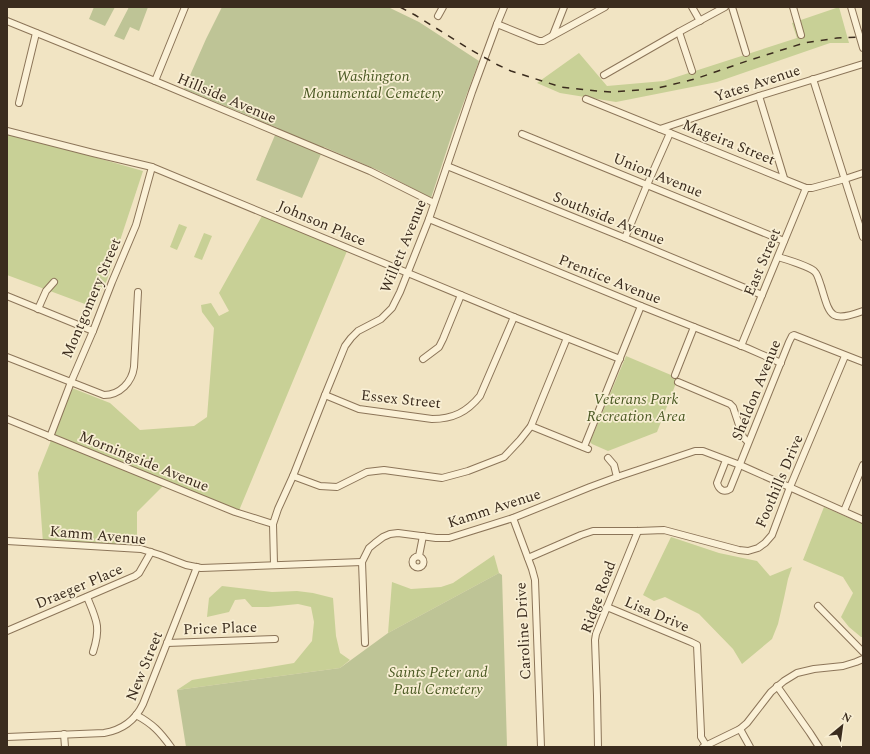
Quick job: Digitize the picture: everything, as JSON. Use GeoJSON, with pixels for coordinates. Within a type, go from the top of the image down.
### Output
{"type":"FeatureCollection","features":[{"type":"Feature","properties":{"kind":"street"},"geometry":{"type":"LineString","coordinates":[[155,81],[185,7]]}},
{"type":"Feature","properties":{"kind":"street"},"geometry":{"type":"LineString","coordinates":[[438,16],[443,7]]}},
{"type":"Feature","properties":{"kind":"street","name":"Willett Avenue"},"geometry":{"type":"LineString","coordinates":[[274,564],[273,524],[345,346],[358,331],[381,318],[392,308],[400,292],[429,219],[472,92],[504,7]]}},
{"type":"Feature","properties":{"kind":"street"},"geometry":{"type":"LineString","coordinates":[[553,35],[564,7]]}},
{"type":"Feature","properties":{"kind":"street"},"geometry":{"type":"LineString","coordinates":[[497,24],[542,41],[605,7]]}},
{"type":"Feature","properties":{"kind":"street"},"geometry":{"type":"LineString","coordinates":[[692,7],[700,21]]}},
{"type":"Feature","properties":{"kind":"street"},"geometry":{"type":"LineString","coordinates":[[604,75],[725,7]]}},
{"type":"Feature","properties":{"kind":"street"},"geometry":{"type":"LineString","coordinates":[[732,7],[746,53]]}},
{"type":"Feature","properties":{"kind":"street"},"geometry":{"type":"LineString","coordinates":[[793,7],[801,35]]}},
{"type":"Feature","properties":{"kind":"street"},"geometry":{"type":"LineString","coordinates":[[850,7],[863,48]]}},
{"type":"Feature","properties":{"kind":"street","name":"Hillside Avenue"},"geometry":{"type":"LineString","coordinates":[[7,21],[370,171],[434,203]]}},
{"type":"Feature","properties":{"kind":"street"},"geometry":{"type":"LineString","coordinates":[[679,32],[692,71]]}},
{"type":"Feature","properties":{"kind":"street"},"geometry":{"type":"LineString","coordinates":[[19,103],[36,33]]}},
{"type":"Feature","properties":{"kind":"street","name":"Yates Avenue"},"geometry":{"type":"LineString","coordinates":[[660,129],[759,96],[863,64]]}},
{"type":"Feature","properties":{"kind":"street"},"geometry":{"type":"LineString","coordinates":[[813,79],[863,237]]}},
{"type":"Feature","properties":{"kind":"street"},"geometry":{"type":"LineString","coordinates":[[759,96],[784,178]]}},
{"type":"Feature","properties":{"kind":"street","name":"Mageira Street"},"geometry":{"type":"LineString","coordinates":[[586,99],[806,188]]}},
{"type":"Feature","properties":{"kind":"street","name":"Johnson Place"},"geometry":{"type":"LineString","coordinates":[[7,131],[152,167],[514,317],[620,359]]}},
{"type":"Feature","properties":{"kind":"street"},"geometry":{"type":"LineString","coordinates":[[626,238],[670,133]]}},
{"type":"Feature","properties":{"kind":"street","name":"Union Avenue"},"geometry":{"type":"LineString","coordinates":[[522,134],[784,240]]}},
{"type":"Feature","properties":{"kind":"street","name":"Southside Avenue"},"geometry":{"type":"LineString","coordinates":[[447,166],[626,238],[762,295]]}},
{"type":"Feature","properties":{"kind":"street","name":"Montgomery Street"},"geometry":{"type":"LineString","coordinates":[[50,437],[70,382],[93,331],[136,225],[152,167]]}},
{"type":"Feature","properties":{"kind":"street"},"geometry":{"type":"LineString","coordinates":[[806,188],[812,188],[863,173]]}},
{"type":"Feature","properties":{"kind":"street","name":"East Street"},"geometry":{"type":"LineString","coordinates":[[741,346],[806,188]]}},
{"type":"Feature","properties":{"kind":"street","name":"Prentice Avenue"},"geometry":{"type":"LineString","coordinates":[[429,219],[781,363]]}},
{"type":"Feature","properties":{"kind":"street"},"geometry":{"type":"LineString","coordinates":[[778,257],[814,270],[818,277],[828,309],[832,314],[844,317],[863,311]]}},
{"type":"Feature","properties":{"kind":"street"},"geometry":{"type":"LineString","coordinates":[[38,309],[46,291],[54,282]]}},
{"type":"Feature","properties":{"kind":"street"},"geometry":{"type":"LineString","coordinates":[[7,357],[104,395],[116,393],[126,385],[133,374],[138,292]]}},
{"type":"Feature","properties":{"kind":"street"},"geometry":{"type":"LineString","coordinates":[[423,359],[439,347],[444,339],[461,295]]}},
{"type":"Feature","properties":{"kind":"street"},"geometry":{"type":"LineString","coordinates":[[7,296],[93,331]]}},
{"type":"Feature","properties":{"kind":"street"},"geometry":{"type":"LineString","coordinates":[[531,426],[586,448],[641,306]]}},
{"type":"Feature","properties":{"kind":"street","name":"Essex Street"},"geometry":{"type":"LineString","coordinates":[[325,395],[359,409],[432,419],[440,419],[457,414],[473,405],[480,396],[514,317]]}},
{"type":"Feature","properties":{"kind":"street"},"geometry":{"type":"LineString","coordinates":[[675,375],[694,327]]}},
{"type":"Feature","properties":{"kind":"street","name":"Sheldon Avenue"},"geometry":{"type":"LineString","coordinates":[[726,460],[717,483],[718,488],[725,491],[730,489],[792,336],[794,335],[802,338],[845,356]]}},
{"type":"Feature","properties":{"kind":"street"},"geometry":{"type":"LineString","coordinates":[[293,476],[320,486],[337,487],[367,472],[384,470],[442,478],[468,471],[504,457],[531,426],[567,338]]}},
{"type":"Feature","properties":{"kind":"street"},"geometry":{"type":"LineString","coordinates":[[845,356],[863,362]]}},
{"type":"Feature","properties":{"kind":"street","name":"Foothills Drive"},"geometry":{"type":"LineString","coordinates":[[528,558],[593,531],[664,530],[739,550],[748,551],[758,548],[772,535],[790,487],[845,356]]}},
{"type":"Feature","properties":{"kind":"street"},"geometry":{"type":"LineString","coordinates":[[678,382],[730,404],[733,407],[743,437],[748,442]]}},
{"type":"Feature","properties":{"kind":"street","name":"Morningside Avenue"},"geometry":{"type":"LineString","coordinates":[[7,419],[235,512],[273,524]]}},
{"type":"Feature","properties":{"kind":"street","name":"Kamm Avenue"},"geometry":{"type":"LineString","coordinates":[[7,541],[141,549],[186,565],[201,568],[274,564],[362,562],[370,548],[375,543],[390,534],[398,533],[436,538],[449,538],[513,518],[617,477],[695,451],[703,451],[740,465],[863,520]]}},
{"type":"Feature","properties":{"kind":"street"},"geometry":{"type":"LineString","coordinates":[[608,458],[614,465],[617,477]]}},
{"type":"Feature","properties":{"kind":"street"},"geometry":{"type":"LineString","coordinates":[[844,511],[863,465]]}},
{"type":"Feature","properties":{"kind":"street","name":"Caroline Drive"},"geometry":{"type":"LineString","coordinates":[[513,518],[535,580],[541,747]]}},
{"type":"Feature","properties":{"kind":"street","name":"Ridge Road"},"geometry":{"type":"LineString","coordinates":[[598,747],[596,634],[638,531]]}},
{"type":"Feature","properties":{"kind":"street"},"geometry":{"type":"LineString","coordinates":[[419,556],[423,536]]}},
{"type":"Feature","properties":{"kind":"street","name":"Draeger Place"},"geometry":{"type":"LineString","coordinates":[[7,631],[135,576],[139,573],[151,552]]}},
{"type":"Feature","properties":{"kind":"street"},"geometry":{"type":"LineString","coordinates":[[362,562],[365,642]]}},
{"type":"Feature","properties":{"kind":"street","name":"New Street"},"geometry":{"type":"LineString","coordinates":[[7,737],[104,733],[119,729],[128,724],[143,704],[197,567]]}},
{"type":"Feature","properties":{"kind":"street"},"geometry":{"type":"LineString","coordinates":[[87,597],[96,619],[98,632],[93,652]]}},
{"type":"Feature","properties":{"kind":"street"},"geometry":{"type":"LineString","coordinates":[[818,606],[863,652]]}},
{"type":"Feature","properties":{"kind":"street","name":"Lisa Drive"},"geometry":{"type":"LineString","coordinates":[[607,607],[691,642],[697,646],[701,733],[705,746]]}},
{"type":"Feature","properties":{"kind":"street","name":"Price Place"},"geometry":{"type":"LineString","coordinates":[[167,643],[275,639]]}},
{"type":"Feature","properties":{"kind":"street"},"geometry":{"type":"LineString","coordinates":[[705,746],[740,729],[747,723],[777,686],[797,674],[814,669],[843,666],[863,659]]}},
{"type":"Feature","properties":{"kind":"street"},"geometry":{"type":"LineString","coordinates":[[777,686],[819,747]]}},
{"type":"Feature","properties":{"kind":"street"},"geometry":{"type":"LineString","coordinates":[[136,715],[146,720],[153,726],[171,747]]}},
{"type":"Feature","properties":{"kind":"street"},"geometry":{"type":"LineString","coordinates":[[740,729],[750,747]]}},
{"type":"Feature","properties":{"kind":"street"},"geometry":{"type":"LineString","coordinates":[[64,734],[65,747]]}},
{"type":"Feature","properties":{"kind":"green space"},"geometry":{"type":"Polygon","coordinates":[[[94,7],[115,7],[105,26],[89,19],[94,7]]]}},
{"type":"Feature","properties":{"kind":"green space"},"geometry":{"type":"Polygon","coordinates":[[[129,7],[148,7],[139,31],[130,27],[124,40],[114,36],[129,7]]]}},
{"type":"Feature","properties":{"kind":"green space","name":"Washington Monumental Cemetery"},"geometry":{"type":"Polygon","coordinates":[[[222,7],[388,7],[419,22],[479,61],[453,131],[431,198],[380,171],[324,147],[302,198],[256,180],[278,128],[184,89],[222,7]]]}},
{"type":"Feature","properties":{"kind":"green space"},"geometry":{"type":"Polygon","coordinates":[[[839,7],[849,43],[830,43],[717,82],[616,102],[560,93],[537,83],[579,53],[607,86],[664,81],[797,38],[792,23],[839,7]]]}},
{"type":"Feature","properties":{"kind":"green space"},"geometry":{"type":"Polygon","coordinates":[[[7,132],[143,171],[107,280],[93,307],[7,275],[7,132]]]}},
{"type":"Feature","properties":{"kind":"green space"},"geometry":{"type":"Polygon","coordinates":[[[262,216],[347,251],[238,513],[165,484],[137,512],[137,549],[43,543],[38,473],[72,388],[110,403],[140,430],[194,426],[207,417],[214,328],[202,312],[201,305],[211,303],[219,316],[229,311],[219,293],[262,216]]]}},
{"type":"Feature","properties":{"kind":"green space"},"geometry":{"type":"Polygon","coordinates":[[[179,224],[187,227],[177,250],[170,247],[179,224]]]}},
{"type":"Feature","properties":{"kind":"green space"},"geometry":{"type":"Polygon","coordinates":[[[204,233],[212,236],[202,260],[194,257],[204,233]]]}},
{"type":"Feature","properties":{"kind":"green space","name":"Veterans Park Recreation Area"},"geometry":{"type":"Polygon","coordinates":[[[626,356],[678,378],[657,432],[608,451],[590,442],[626,356]]]}},
{"type":"Feature","properties":{"kind":"green space"},"geometry":{"type":"Polygon","coordinates":[[[824,507],[863,524],[863,637],[849,627],[841,617],[853,593],[843,577],[803,560],[824,507]]]}},
{"type":"Feature","properties":{"kind":"green space"},"geometry":{"type":"Polygon","coordinates":[[[671,537],[719,553],[757,561],[770,576],[792,567],[778,624],[772,639],[742,664],[733,649],[699,614],[665,597],[654,601],[643,595],[671,537]]]}},
{"type":"Feature","properties":{"kind":"green space"},"geometry":{"type":"Polygon","coordinates":[[[494,555],[499,573],[388,633],[392,582],[411,589],[441,587],[453,583],[494,555]]]}},
{"type":"Feature","properties":{"kind":"green space","name":"Saints Peter and Paul Cemetery"},"geometry":{"type":"Polygon","coordinates":[[[499,573],[502,575],[507,746],[186,747],[177,690],[340,668],[388,633],[499,573]]]}},
{"type":"Feature","properties":{"kind":"green space"},"geometry":{"type":"Polygon","coordinates":[[[222,586],[272,592],[297,591],[333,598],[336,636],[340,653],[350,660],[340,668],[177,690],[192,680],[294,663],[312,641],[314,622],[311,607],[298,604],[252,607],[245,599],[235,600],[229,612],[207,617],[209,598],[222,586]]]}},
{"type":"Feature","properties":{"kind":"railway"},"geometry":{"type":"LineString","coordinates":[[400,7],[471,50],[511,71],[561,87],[612,92],[654,89],[695,79],[804,43],[837,38],[863,37]]}}]}
